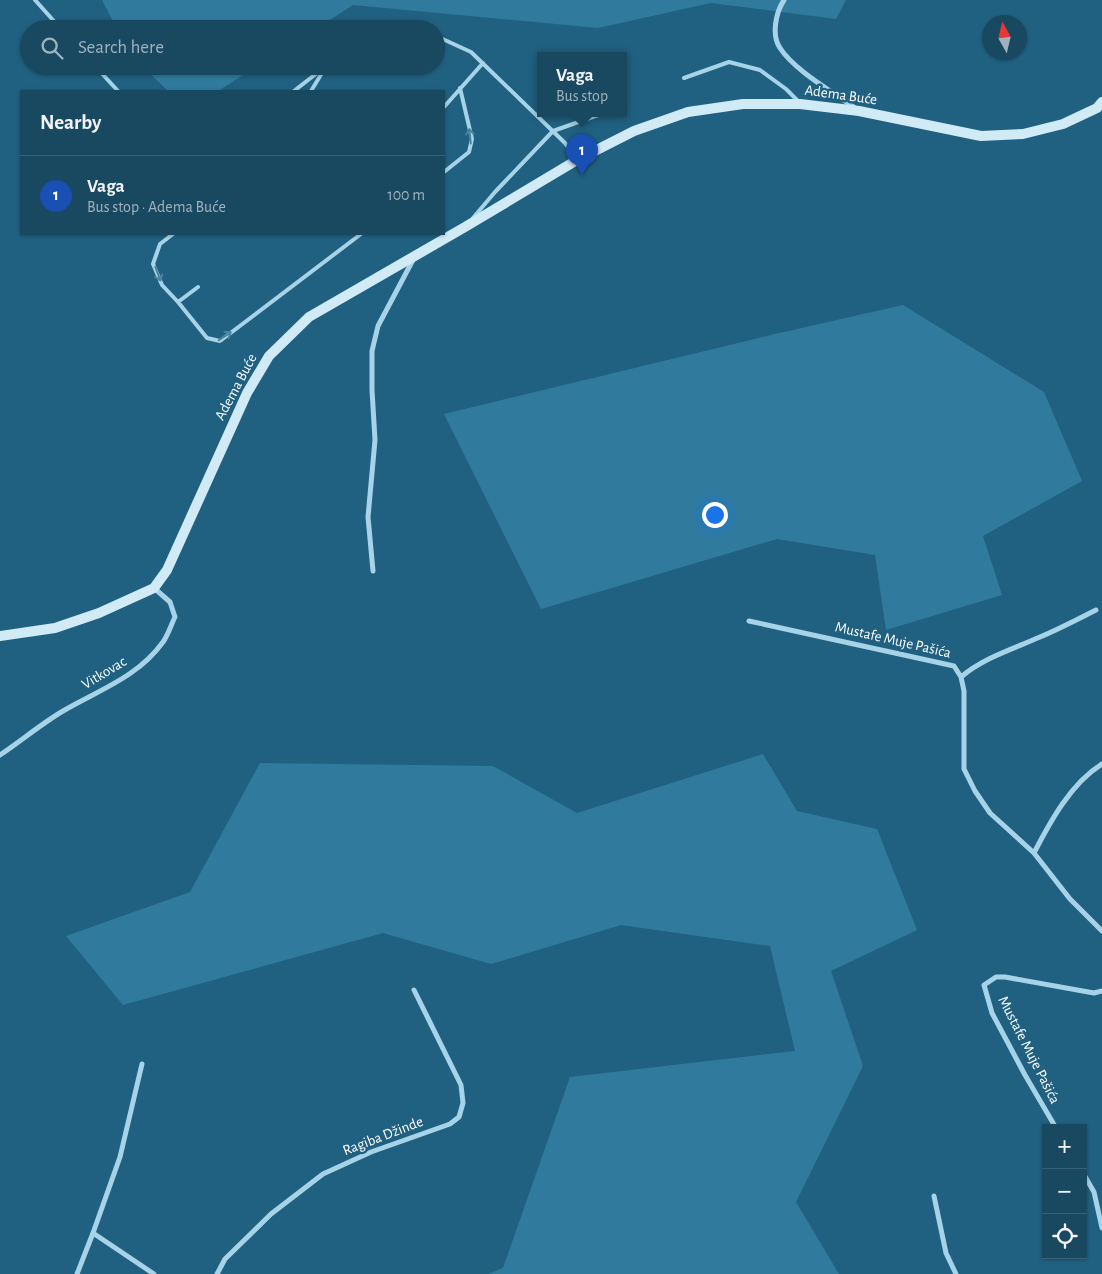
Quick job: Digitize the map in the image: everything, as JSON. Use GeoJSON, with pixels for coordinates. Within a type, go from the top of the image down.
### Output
{"type":"FeatureCollection","features":[{"type":"Feature","properties":{"kind":"street"},"geometry":{"type":"LineString","coordinates":[[784,0],[775,24],[778,46],[791,62],[860,111]]}},
{"type":"Feature","properties":{"kind":"street","name":"Adema Buće"},"geometry":{"type":"LineString","coordinates":[[154,588],[167,570],[247,392],[269,356],[309,317],[577,160],[634,131],[688,112],[743,104],[800,104],[860,111],[981,136],[1023,134],[1063,124],[1096,108],[1102,102]]}},
{"type":"Feature","properties":{"kind":"street"},"geometry":{"type":"LineString","coordinates":[[374,571],[368,517],[376,440],[372,390],[372,352],[378,326],[416,256]]}},
{"type":"Feature","properties":{"kind":"street"},"geometry":{"type":"LineString","coordinates":[[0,636],[54,628],[99,613],[154,588]]}},
{"type":"Feature","properties":{"kind":"street","name":"Vitkovac"},"geometry":{"type":"LineString","coordinates":[[0,755],[62,711],[107,689],[129,675],[147,660],[164,641],[175,618],[170,602],[154,588]]}},
{"type":"Feature","properties":{"kind":"street"},"geometry":{"type":"LineString","coordinates":[[961,677],[984,661],[1096,610]]}},
{"type":"Feature","properties":{"kind":"street","name":"Mustafe Muje Pašića"},"geometry":{"type":"LineString","coordinates":[[749,621],[954,666],[961,677],[964,691],[964,769],[975,791],[990,812],[1034,853],[1070,899],[1102,931]]}},
{"type":"Feature","properties":{"kind":"street"},"geometry":{"type":"LineString","coordinates":[[1034,853],[1054,813],[1091,770],[1102,764]]}},
{"type":"Feature","properties":{"kind":"street","name":"Mustafe Muje Pašića"},"geometry":{"type":"LineString","coordinates":[[1054,1124],[992,1013],[984,985],[996,977],[1005,977],[1094,992],[1102,990]]}},
{"type":"Feature","properties":{"kind":"street","name":"Ragiba Džinde"},"geometry":{"type":"LineString","coordinates":[[217,1274],[225,1259],[271,1214],[323,1174],[371,1152],[450,1124],[459,1117],[463,1104],[461,1085],[414,990]]}},
{"type":"Feature","properties":{"kind":"street"},"geometry":{"type":"LineString","coordinates":[[76,1274],[120,1157],[142,1064]]}},
{"type":"Feature","properties":{"kind":"street"},"geometry":{"type":"LineString","coordinates":[[1087,1180],[1094,1192],[1102,1228]]}},
{"type":"Feature","properties":{"kind":"street"},"geometry":{"type":"LineString","coordinates":[[934,1196],[946,1253],[956,1274]]}},
{"type":"Feature","properties":{"kind":"street"},"geometry":{"type":"LineString","coordinates":[[93,1232],[154,1274]]}},
{"type":"Feature","properties":{"kind":"lane"},"geometry":{"type":"LineString","coordinates":[[35,0],[53,20]]}},
{"type":"Feature","properties":{"kind":"lane"},"geometry":{"type":"LineString","coordinates":[[445,40],[471,52],[537,116]]}},
{"type":"Feature","properties":{"kind":"lane"},"geometry":{"type":"LineString","coordinates":[[684,78],[729,62],[760,70],[786,89],[800,104]]}},
{"type":"Feature","properties":{"kind":"lane"},"geometry":{"type":"LineString","coordinates":[[445,106],[483,63]]}},
{"type":"Feature","properties":{"kind":"lane"},"geometry":{"type":"LineString","coordinates":[[103,75],[117,90]]}},
{"type":"Feature","properties":{"kind":"lane"},"geometry":{"type":"LineString","coordinates":[[295,90],[314,75]]}},
{"type":"Feature","properties":{"kind":"lane"},"geometry":{"type":"LineString","coordinates":[[312,90],[321,75]]}},
{"type":"Feature","properties":{"kind":"lane"},"geometry":{"type":"LineString","coordinates":[[445,171],[470,152],[472,139],[460,88]]}},
{"type":"Feature","properties":{"kind":"lane"},"geometry":{"type":"LineString","coordinates":[[538,117],[566,143],[577,160]]}},
{"type":"Feature","properties":{"kind":"lane"},"geometry":{"type":"LineString","coordinates":[[465,227],[495,192],[553,132],[593,117]]}},
{"type":"Feature","properties":{"kind":"lane"},"geometry":{"type":"LineString","coordinates":[[173,235],[160,244],[154,264],[162,285],[207,338],[220,341],[361,235]]}},
{"type":"Feature","properties":{"kind":"lane"},"geometry":{"type":"LineString","coordinates":[[178,302],[198,287]]}},
{"type":"Feature","properties":{"kind":"shaded area"},"geometry":{"type":"Polygon","coordinates":[[[102,0],[846,0],[836,19],[711,3],[598,28],[353,5],[330,20],[112,20],[102,0]]]}},
{"type":"Feature","properties":{"kind":"shaded area"},"geometry":{"type":"Polygon","coordinates":[[[151,75],[243,75],[220,90],[167,90],[151,75]]]}},
{"type":"Feature","properties":{"kind":"shaded area"},"geometry":{"type":"Polygon","coordinates":[[[903,305],[1044,392],[1082,481],[983,536],[1002,595],[886,630],[875,555],[777,539],[541,609],[444,414],[903,305]]]}},
{"type":"Feature","properties":{"kind":"shaded area"},"geometry":{"type":"Polygon","coordinates":[[[763,754],[797,811],[877,829],[917,930],[831,971],[863,1066],[796,1202],[839,1274],[488,1274],[503,1268],[570,1077],[795,1051],[770,946],[621,925],[491,964],[383,933],[123,1005],[66,936],[190,892],[260,763],[493,766],[577,813],[763,754]]]}},
{"type":"Feature","properties":{"kind":"place","name":"Vaga"},"geometry":{"type":"Point","coordinates":[582,175]}}]}
